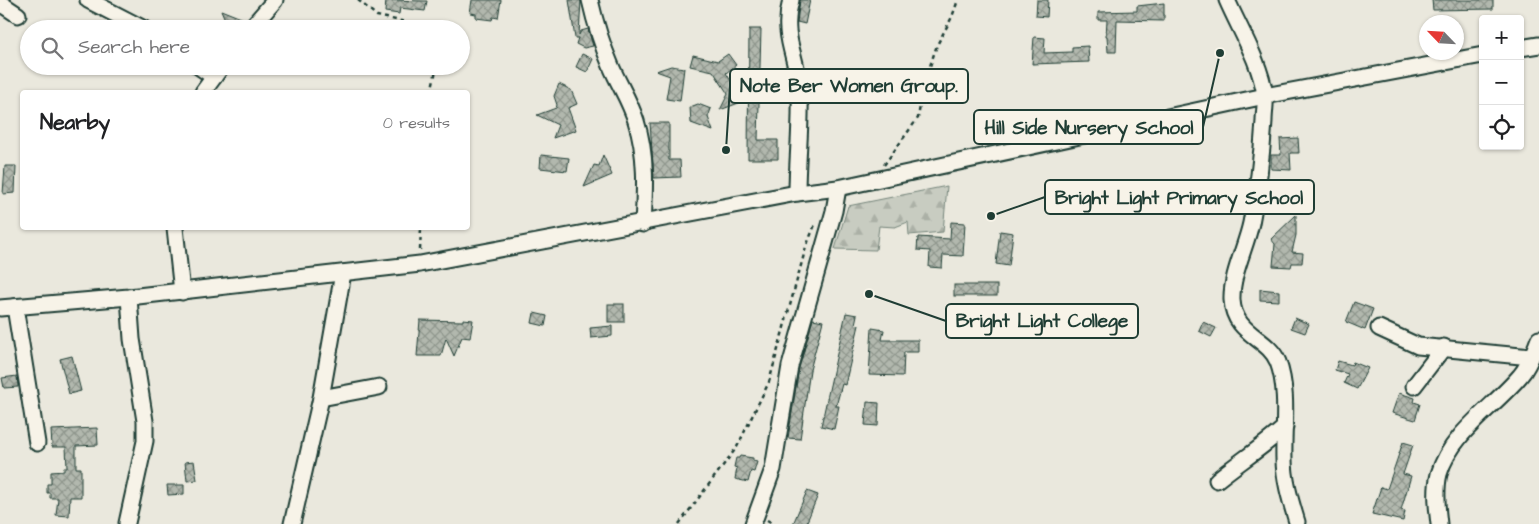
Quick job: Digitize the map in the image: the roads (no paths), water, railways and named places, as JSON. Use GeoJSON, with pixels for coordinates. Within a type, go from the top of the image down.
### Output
{"type":"FeatureCollection","features":[{"type":"Feature","properties":{"kind":"street"},"geometry":{"type":"LineString","coordinates":[[88,0],[127,20]]}},
{"type":"Feature","properties":{"kind":"street"},"geometry":{"type":"LineString","coordinates":[[258,20],[275,0]]}},
{"type":"Feature","properties":{"kind":"street"},"geometry":{"type":"LineString","coordinates":[[590,0],[611,65],[628,98],[637,123],[644,156],[646,183],[643,224]]}},
{"type":"Feature","properties":{"kind":"street"},"geometry":{"type":"LineString","coordinates":[[791,0],[786,28],[798,69],[800,97],[797,193]]}},
{"type":"Feature","properties":{"kind":"street"},"geometry":{"type":"LineString","coordinates":[[1227,0],[1259,74],[1265,96],[1254,209],[1232,299],[1240,322],[1252,337],[1271,350],[1277,360],[1283,379],[1284,461],[1289,496],[1297,522]]}},
{"type":"Feature","properties":{"kind":"street"},"geometry":{"type":"LineString","coordinates":[[0,2],[18,15]]}},
{"type":"Feature","properties":{"kind":"street"},"geometry":{"type":"LineString","coordinates":[[1524,47],[1539,45]]}},
{"type":"Feature","properties":{"kind":"street"},"geometry":{"type":"LineString","coordinates":[[37,443],[7,308],[129,298],[420,264],[643,224],[797,193],[838,188],[1265,96],[1479,56]]}},
{"type":"Feature","properties":{"kind":"street"},"geometry":{"type":"LineString","coordinates":[[204,90],[216,75]]}},
{"type":"Feature","properties":{"kind":"street"},"geometry":{"type":"LineString","coordinates":[[753,524],[773,469],[790,366],[834,211],[838,188]]}},
{"type":"Feature","properties":{"kind":"street"},"geometry":{"type":"LineString","coordinates":[[175,230],[182,292]]}},
{"type":"Feature","properties":{"kind":"street"},"geometry":{"type":"LineString","coordinates":[[292,524],[321,398],[343,273]]}},
{"type":"Feature","properties":{"kind":"street"},"geometry":{"type":"LineString","coordinates":[[126,523],[145,441],[145,421],[132,339],[129,298]]}},
{"type":"Feature","properties":{"kind":"street"},"geometry":{"type":"LineString","coordinates":[[1379,328],[1418,346],[1500,356],[1532,357]]}},
{"type":"Feature","properties":{"kind":"street"},"geometry":{"type":"LineString","coordinates":[[1439,524],[1437,500],[1439,476],[1450,450],[1521,375],[1532,357],[1539,339]]}},
{"type":"Feature","properties":{"kind":"street"},"geometry":{"type":"LineString","coordinates":[[1414,386],[1444,348]]}},
{"type":"Feature","properties":{"kind":"street"},"geometry":{"type":"LineString","coordinates":[[321,398],[379,387]]}},
{"type":"Feature","properties":{"kind":"street"},"geometry":{"type":"LineString","coordinates":[[1217,480],[1236,464],[1264,447],[1285,427]]}},
{"type":"Feature","properties":{"kind":"place","name":"Hill Side Nursery School"},"geometry":{"type":"Point","coordinates":[1220,53]}},
{"type":"Feature","properties":{"kind":"place","name":"Note Ber Women Group."},"geometry":{"type":"Point","coordinates":[726,150]}},
{"type":"Feature","properties":{"kind":"place","name":"Bright Light Primary School"},"geometry":{"type":"Point","coordinates":[991,216]}},
{"type":"Feature","properties":{"kind":"place","name":"Bright Light College"},"geometry":{"type":"Point","coordinates":[869,294]}}]}
